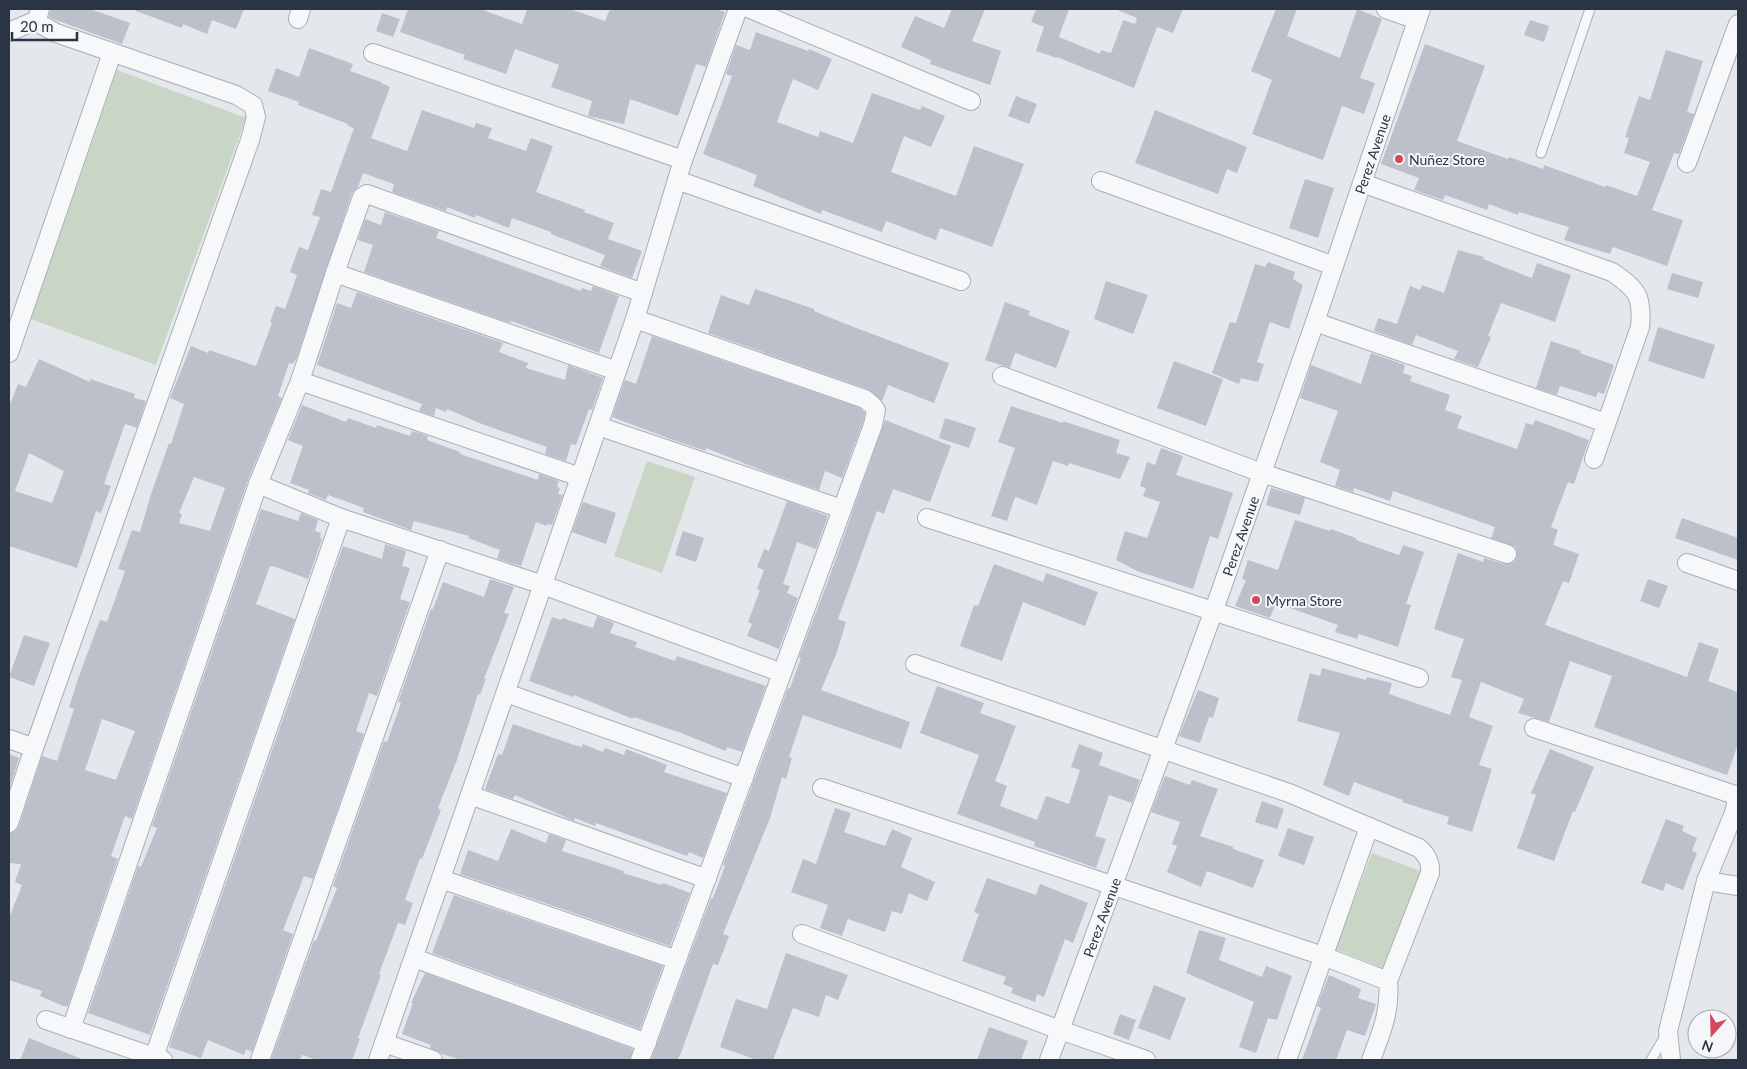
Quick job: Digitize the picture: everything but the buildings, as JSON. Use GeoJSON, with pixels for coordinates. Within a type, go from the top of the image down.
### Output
{"type":"FeatureCollection","features":[{"type":"Feature","properties":{"kind":"street"},"geometry":{"type":"LineString","coordinates":[[378,1060],[635,319],[683,160],[738,9]]}},
{"type":"Feature","properties":{"kind":"street"},"geometry":{"type":"LineString","coordinates":[[750,9],[970,101]]}},
{"type":"Feature","properties":{"kind":"street"},"geometry":{"type":"LineString","coordinates":[[1386,9],[1419,14]]}},
{"type":"Feature","properties":{"kind":"street","name":"Perez Avenue"},"geometry":{"type":"LineString","coordinates":[[1049,1060],[1214,610],[1315,322],[1419,14]]}},
{"type":"Feature","properties":{"kind":"street"},"geometry":{"type":"LineString","coordinates":[[9,32],[39,15],[42,25],[56,33],[236,95],[253,104],[256,116],[250,140],[9,822]]}},
{"type":"Feature","properties":{"kind":"street"},"geometry":{"type":"LineString","coordinates":[[1687,163],[1738,24]]}},
{"type":"Feature","properties":{"kind":"street"},"geometry":{"type":"LineString","coordinates":[[9,353],[112,52]]}},
{"type":"Feature","properties":{"kind":"street"},"geometry":{"type":"LineString","coordinates":[[374,53],[683,160]]}},
{"type":"Feature","properties":{"kind":"street"},"geometry":{"type":"LineString","coordinates":[[677,180],[961,282]]}},
{"type":"Feature","properties":{"kind":"street"},"geometry":{"type":"LineString","coordinates":[[1101,181],[1334,266]]}},
{"type":"Feature","properties":{"kind":"street"},"geometry":{"type":"LineString","coordinates":[[1362,183],[1612,272],[1638,294],[1642,308],[1640,327],[1594,459]]}},
{"type":"Feature","properties":{"kind":"street"},"geometry":{"type":"LineString","coordinates":[[71,1028],[258,484],[300,381],[360,199],[368,194],[643,293]]}},
{"type":"Feature","properties":{"kind":"street"},"geometry":{"type":"LineString","coordinates":[[335,273],[617,371]]}},
{"type":"Feature","properties":{"kind":"street"},"geometry":{"type":"LineString","coordinates":[[635,319],[865,399],[876,410],[873,425],[640,1060]]}},
{"type":"Feature","properties":{"kind":"street"},"geometry":{"type":"LineString","coordinates":[[1315,322],[1606,424]]}},
{"type":"Feature","properties":{"kind":"street"},"geometry":{"type":"LineString","coordinates":[[1002,376],[1262,473],[1507,554]]}},
{"type":"Feature","properties":{"kind":"street"},"geometry":{"type":"LineString","coordinates":[[300,381],[580,477]]}},
{"type":"Feature","properties":{"kind":"street"},"geometry":{"type":"LineString","coordinates":[[598,426],[842,509]]}},
{"type":"Feature","properties":{"kind":"street"},"geometry":{"type":"LineString","coordinates":[[258,484],[341,518],[543,585],[782,673]]}},
{"type":"Feature","properties":{"kind":"street"},"geometry":{"type":"LineString","coordinates":[[46,1020],[158,1059],[341,518]]}},
{"type":"Feature","properties":{"kind":"street"},"geometry":{"type":"LineString","coordinates":[[927,518],[1419,678]]}},
{"type":"Feature","properties":{"kind":"street"},"geometry":{"type":"LineString","coordinates":[[260,1060],[440,550]]}},
{"type":"Feature","properties":{"kind":"street"},"geometry":{"type":"LineString","coordinates":[[1687,563],[1738,581]]}},
{"type":"Feature","properties":{"kind":"street"},"geometry":{"type":"LineString","coordinates":[[915,664],[1289,793],[1419,848],[1425,853],[1430,865],[1430,873],[1388,981],[1390,997],[1387,1016],[1371,1060]]}},
{"type":"Feature","properties":{"kind":"street"},"geometry":{"type":"LineString","coordinates":[[506,693],[744,778]]}},
{"type":"Feature","properties":{"kind":"street"},"geometry":{"type":"LineString","coordinates":[[1534,728],[1737,805],[1706,881],[1668,1031],[1671,1060]]}},
{"type":"Feature","properties":{"kind":"street"},"geometry":{"type":"LineString","coordinates":[[9,739],[34,748]]}},
{"type":"Feature","properties":{"kind":"street"},"geometry":{"type":"LineString","coordinates":[[822,788],[1323,956],[1388,981]]}},
{"type":"Feature","properties":{"kind":"street"},"geometry":{"type":"LineString","coordinates":[[470,796],[707,879]]}},
{"type":"Feature","properties":{"kind":"street"},"geometry":{"type":"LineString","coordinates":[[1287,1060],[1369,827]]}},
{"type":"Feature","properties":{"kind":"street"},"geometry":{"type":"LineString","coordinates":[[441,880],[677,960]]}},
{"type":"Feature","properties":{"kind":"street"},"geometry":{"type":"LineString","coordinates":[[1706,881],[1738,886]]}},
{"type":"Feature","properties":{"kind":"street"},"geometry":{"type":"LineString","coordinates":[[802,934],[1146,1060]]}},
{"type":"Feature","properties":{"kind":"street"},"geometry":{"type":"LineString","coordinates":[[414,958],[647,1043]]}},
{"type":"Feature","properties":{"kind":"street"},"geometry":{"type":"LineString","coordinates":[[384,1043],[433,1060]]}},
{"type":"Feature","properties":{"kind":"lane"},"geometry":{"type":"LineString","coordinates":[[1541,153],[1590,9]]}},
{"type":"Feature","properties":{"kind":"lane"},"geometry":{"type":"LineString","coordinates":[[1651,1060],[1668,1031]]}},
{"type":"Feature","properties":{"kind":"green space"},"geometry":{"type":"Polygon","coordinates":[[[117,70],[246,118],[156,365],[31,319],[117,70]]]}},
{"type":"Feature","properties":{"kind":"green space"},"geometry":{"type":"Polygon","coordinates":[[[647,461],[695,477],[662,573],[614,556],[647,461]]]}},
{"type":"Feature","properties":{"kind":"green space"},"geometry":{"type":"Polygon","coordinates":[[[1372,853],[1421,871],[1383,968],[1335,949],[1372,853]]]}},
{"type":"Feature","properties":{"kind":"place","name":"Nuñez Store"},"geometry":{"type":"Point","coordinates":[1399,159]}},
{"type":"Feature","properties":{"kind":"place","name":"Myrna Store"},"geometry":{"type":"Point","coordinates":[1256,600]}}]}
